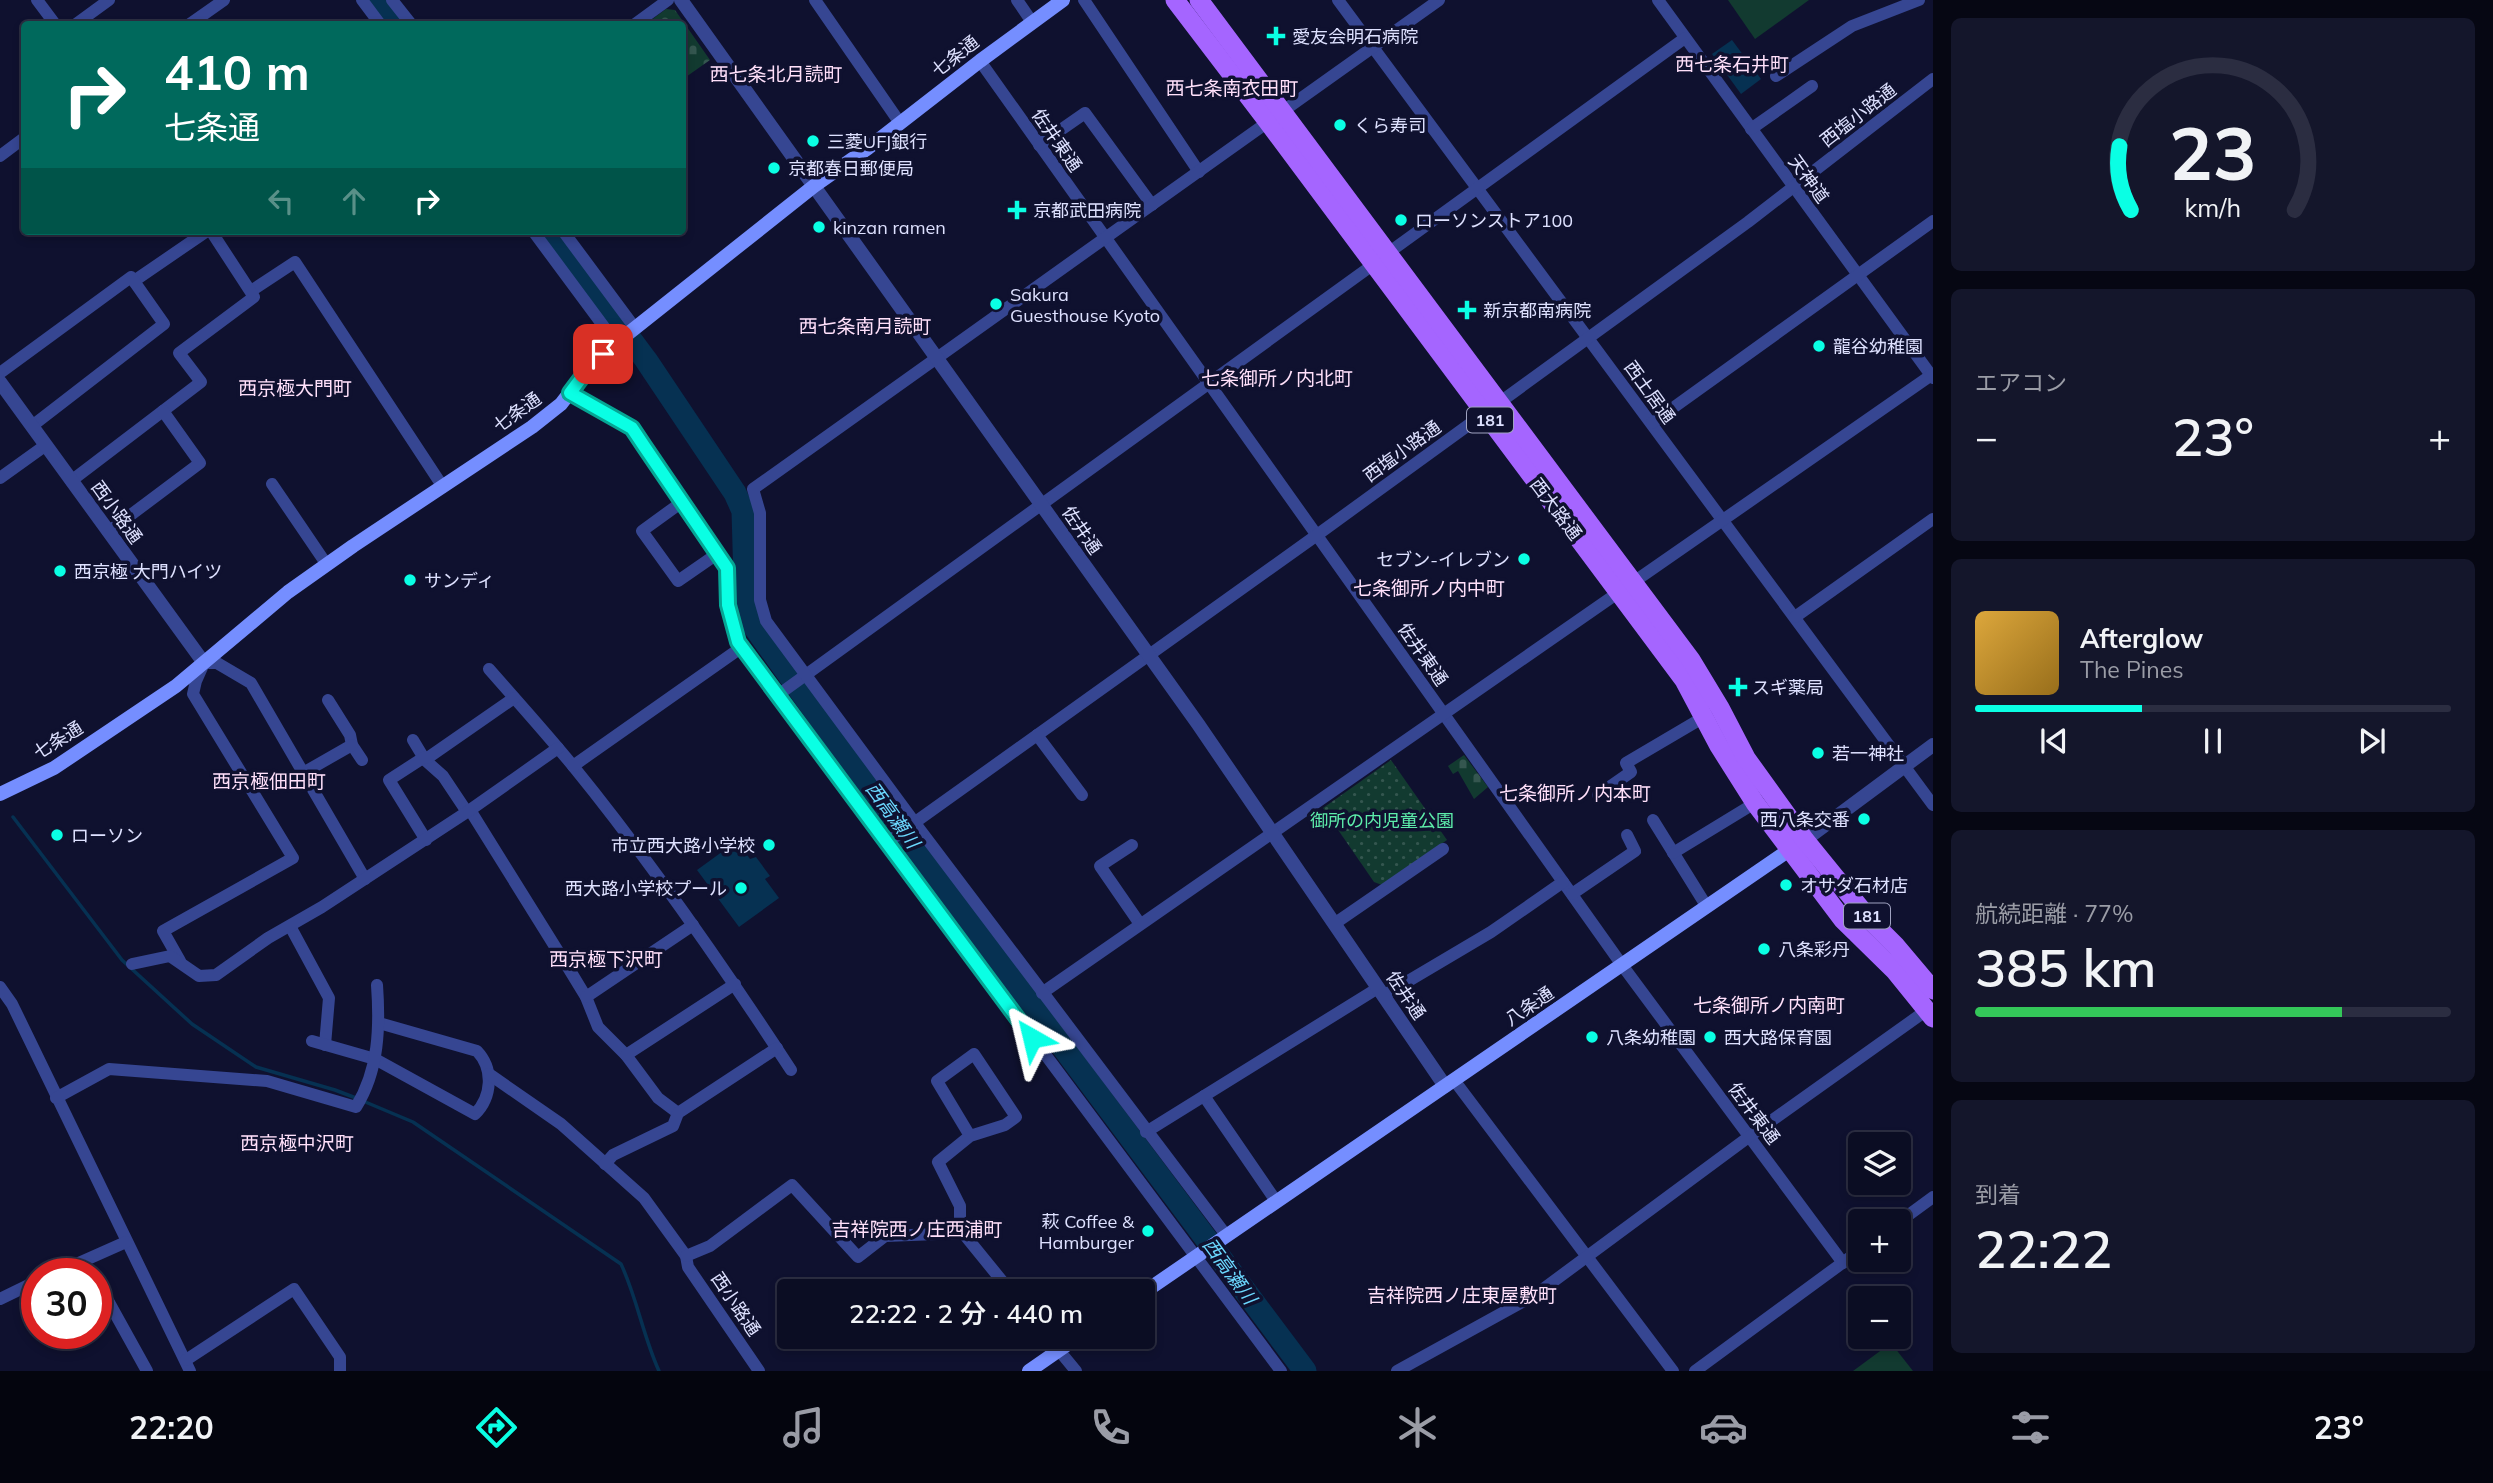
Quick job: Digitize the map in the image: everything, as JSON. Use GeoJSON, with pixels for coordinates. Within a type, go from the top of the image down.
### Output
{"type":"FeatureCollection","features":[{"type":"Feature","properties":{"kind":"main road","name":"七条通"},"geometry":{"type":"LineString","coordinates":[[1,791],[54,768],[176,686],[288,592],[532,427],[561,404],[591,365],[618,341],[814,186],[1063,0]]}},
{"type":"Feature","properties":{"kind":"main road","name":"西大路通"},"geometry":{"type":"LineString","coordinates":[[1175,0],[1275,117]]}},
{"type":"Feature","properties":{"kind":"main road","name":"西大路通"},"geometry":{"type":"LineString","coordinates":[[1199,0],[1275,117],[1626,588],[1702,677],[1746,758],[1843,920],[1895,971],[1930,1014]]}},
{"type":"Feature","properties":{"kind":"main road","name":"西大路通"},"geometry":{"type":"LineString","coordinates":[[1626,588],[1684,680],[1719,746],[1755,803],[1871,920],[1933,990]]}},
{"type":"Feature","properties":{"kind":"main road","name":"八条通"},"geometry":{"type":"LineString","coordinates":[[1155,1285],[1798,844]]}},
{"type":"Feature","properties":{"kind":"main road"},"geometry":{"type":"LineString","coordinates":[[1029,1371],[1059,1350]]}},
{"type":"Feature","properties":{"kind":"street"},"geometry":{"type":"LineString","coordinates":[[37,0],[53,21]]}},
{"type":"Feature","properties":{"kind":"street"},"geometry":{"type":"LineString","coordinates":[[80,21],[109,0]]}},
{"type":"Feature","properties":{"kind":"street"},"geometry":{"type":"LineString","coordinates":[[194,21],[224,0]]}},
{"type":"Feature","properties":{"kind":"street"},"geometry":{"type":"LineString","coordinates":[[362,0],[378,21]]}},
{"type":"Feature","properties":{"kind":"street"},"geometry":{"type":"LineString","coordinates":[[639,21],[668,0]]}},
{"type":"Feature","properties":{"kind":"street","name":"佐井通"},"geometry":{"type":"LineString","coordinates":[[681,0],[1148,655],[1381,992],[1673,1371]]}},
{"type":"Feature","properties":{"kind":"street"},"geometry":{"type":"LineString","coordinates":[[815,0],[900,123]]}},
{"type":"Feature","properties":{"kind":"street"},"geometry":{"type":"LineString","coordinates":[[1017,0],[1032,22]]}},
{"type":"Feature","properties":{"kind":"street"},"geometry":{"type":"LineString","coordinates":[[1084,0],[1199,172]]}},
{"type":"Feature","properties":{"kind":"street","name":"西土居通"},"geometry":{"type":"LineString","coordinates":[[1338,0],[1933,805]]}},
{"type":"Feature","properties":{"kind":"street"},"geometry":{"type":"LineString","coordinates":[[1226,1235],[804,676],[766,621],[760,600],[760,513],[753,489],[1439,0]]}},
{"type":"Feature","properties":{"kind":"street","name":"天神道"},"geometry":{"type":"LineString","coordinates":[[1658,0],[1933,376]]}},
{"type":"Feature","properties":{"kind":"street"},"geometry":{"type":"LineString","coordinates":[[1776,76],[1852,26],[1919,0]]}},
{"type":"Feature","properties":{"kind":"street"},"geometry":{"type":"LineString","coordinates":[[399,2],[409,21]]}},
{"type":"Feature","properties":{"kind":"street"},"geometry":{"type":"LineString","coordinates":[[778,695],[1685,38]]}},
{"type":"Feature","properties":{"kind":"street","name":"佐井東通"},"geometry":{"type":"LineString","coordinates":[[980,61],[1622,965],[1843,1263]]}},
{"type":"Feature","properties":{"kind":"street","name":"西塩小路通"},"geometry":{"type":"LineString","coordinates":[[886,843],[1317,535],[1795,187],[1933,79]]}},
{"type":"Feature","properties":{"kind":"street"},"geometry":{"type":"LineString","coordinates":[[1751,129],[1812,86]]}},
{"type":"Feature","properties":{"kind":"street"},"geometry":{"type":"LineString","coordinates":[[1039,145],[1085,113],[1152,205]]}},
{"type":"Feature","properties":{"kind":"street"},"geometry":{"type":"LineString","coordinates":[[0,156],[21,140]]}},
{"type":"Feature","properties":{"kind":"street"},"geometry":{"type":"LineString","coordinates":[[1652,423],[1933,221]]}},
{"type":"Feature","properties":{"kind":"street"},"geometry":{"type":"LineString","coordinates":[[134,281],[209,235]]}},
{"type":"Feature","properties":{"kind":"street"},"geometry":{"type":"LineString","coordinates":[[71,481],[201,382],[179,353],[254,297],[216,235]]}},
{"type":"Feature","properties":{"kind":"street"},"geometry":{"type":"LineString","coordinates":[[536,235],[618,341]]}},
{"type":"Feature","properties":{"kind":"street"},"geometry":{"type":"LineString","coordinates":[[566,235],[635,328]]}},
{"type":"Feature","properties":{"kind":"street"},"geometry":{"type":"LineString","coordinates":[[251,291],[295,262],[443,487]]}},
{"type":"Feature","properties":{"kind":"street"},"geometry":{"type":"LineString","coordinates":[[0,373],[131,277],[164,324],[32,426]]}},
{"type":"Feature","properties":{"kind":"street"},"geometry":{"type":"LineString","coordinates":[[1042,993],[1933,376]]}},
{"type":"Feature","properties":{"kind":"street","name":"西小路通"},"geometry":{"type":"LineString","coordinates":[[0,382],[204,663]]}},
{"type":"Feature","properties":{"kind":"street"},"geometry":{"type":"LineString","coordinates":[[570,393],[632,428],[727,568],[730,615],[742,647],[1281,1371]]}},
{"type":"Feature","properties":{"kind":"street"},"geometry":{"type":"LineString","coordinates":[[108,532],[200,463],[163,411]]}},
{"type":"Feature","properties":{"kind":"street"},"geometry":{"type":"LineString","coordinates":[[0,478],[46,445]]}},
{"type":"Feature","properties":{"kind":"street"},"geometry":{"type":"LineString","coordinates":[[272,484],[327,565]]}},
{"type":"Feature","properties":{"kind":"street"},"geometry":{"type":"LineString","coordinates":[[682,502],[642,531],[678,581],[717,554]]}},
{"type":"Feature","properties":{"kind":"street"},"geometry":{"type":"LineString","coordinates":[[1795,617],[1933,519]]}},
{"type":"Feature","properties":{"kind":"street"},"geometry":{"type":"LineString","coordinates":[[573,766],[742,647]]}},
{"type":"Feature","properties":{"kind":"street"},"geometry":{"type":"LineString","coordinates":[[180,961],[163,931],[293,858],[193,694],[204,663],[217,663],[251,683],[365,879]]}},
{"type":"Feature","properties":{"kind":"street"},"geometry":{"type":"LineString","coordinates":[[489,669],[573,766],[634,844],[735,984],[791,1070]]}},
{"type":"Feature","properties":{"kind":"street"},"geometry":{"type":"LineString","coordinates":[[426,839],[389,780],[423,758],[429,757],[514,698]]}},
{"type":"Feature","properties":{"kind":"street"},"geometry":{"type":"LineString","coordinates":[[328,700],[362,760]]}},
{"type":"Feature","properties":{"kind":"street"},"geometry":{"type":"LineString","coordinates":[[1598,795],[1631,772],[1626,763],[1704,716]]}},
{"type":"Feature","properties":{"kind":"street"},"geometry":{"type":"LineString","coordinates":[[1037,735],[1082,795]]}},
{"type":"Feature","properties":{"kind":"street"},"geometry":{"type":"LineString","coordinates":[[413,740],[423,758],[443,776],[469,811],[586,997],[598,1027],[626,1055],[658,1098],[678,1112]]}},
{"type":"Feature","properties":{"kind":"street"},"geometry":{"type":"LineString","coordinates":[[303,774],[352,745]]}},
{"type":"Feature","properties":{"kind":"street","name":"八条通"},"geometry":{"type":"LineString","coordinates":[[1798,844],[1933,745]]}},
{"type":"Feature","properties":{"kind":"street"},"geometry":{"type":"LineString","coordinates":[[132,964],[170,956],[199,975],[216,975],[268,938],[469,811],[558,748]]}},
{"type":"Feature","properties":{"kind":"street"},"geometry":{"type":"LineString","coordinates":[[1673,853],[1755,803]]}},
{"type":"Feature","properties":{"kind":"street"},"geometry":{"type":"LineString","coordinates":[[1653,820],[1707,907]]}},
{"type":"Feature","properties":{"kind":"street"},"geometry":{"type":"LineString","coordinates":[[1572,894],[1635,851],[1627,835]]}},
{"type":"Feature","properties":{"kind":"street"},"geometry":{"type":"LineString","coordinates":[[1132,845],[1100,866],[1140,924]]}},
{"type":"Feature","properties":{"kind":"street"},"geometry":{"type":"LineString","coordinates":[[1334,924],[1443,849]]}},
{"type":"Feature","properties":{"kind":"street"},"geometry":{"type":"LineString","coordinates":[[1146,1132],[1381,992],[1490,932],[1563,882]]}},
{"type":"Feature","properties":{"kind":"street"},"geometry":{"type":"LineString","coordinates":[[586,997],[692,925]]}},
{"type":"Feature","properties":{"kind":"street"},"geometry":{"type":"LineString","coordinates":[[290,926],[329,998],[318,1043],[375,1059],[475,1114],[485,1104],[489,1073]]}},
{"type":"Feature","properties":{"kind":"street"},"geometry":{"type":"LineString","coordinates":[[626,1055],[735,984]]}},
{"type":"Feature","properties":{"kind":"street"},"geometry":{"type":"LineString","coordinates":[[56,1098],[109,1069],[267,1081],[356,1107],[367,1090],[375,1059],[379,1023],[377,985]]}},
{"type":"Feature","properties":{"kind":"street"},"geometry":{"type":"LineString","coordinates":[[0,987],[12,1004],[188,1367],[204,1371]]}},
{"type":"Feature","properties":{"kind":"street"},"geometry":{"type":"LineString","coordinates":[[1397,1371],[1535,1295],[1750,1136],[1930,1014]]}},
{"type":"Feature","properties":{"kind":"street","name":"西小路通"},"geometry":{"type":"LineString","coordinates":[[379,1023],[477,1051],[486,1060],[489,1073],[561,1124],[644,1198],[687,1256],[688,1267],[759,1371]]}},
{"type":"Feature","properties":{"kind":"street"},"geometry":{"type":"LineString","coordinates":[[605,1164],[613,1155],[673,1126],[678,1112],[777,1048]]}},
{"type":"Feature","properties":{"kind":"street"},"geometry":{"type":"LineString","coordinates":[[970,1136],[937,1081],[974,1054],[1016,1117],[1005,1125],[970,1136],[938,1162],[960,1206],[960,1226],[963,1233],[1000,1279]]}},
{"type":"Feature","properties":{"kind":"street"},"geometry":{"type":"LineString","coordinates":[[1204,1096],[1276,1201]]}},
{"type":"Feature","properties":{"kind":"street"},"geometry":{"type":"LineString","coordinates":[[687,1256],[710,1247],[792,1185],[858,1257],[885,1236],[963,1233]]}},
{"type":"Feature","properties":{"kind":"street"},"geometry":{"type":"LineString","coordinates":[[1911,1213],[1933,1197]]}},
{"type":"Feature","properties":{"kind":"street"},"geometry":{"type":"LineString","coordinates":[[90,1258],[126,1242]]}},
{"type":"Feature","properties":{"kind":"street"},"geometry":{"type":"LineString","coordinates":[[1695,1371],[1848,1259]]}},
{"type":"Feature","properties":{"kind":"street"},"geometry":{"type":"LineString","coordinates":[[0,1299],[21,1289]]}},
{"type":"Feature","properties":{"kind":"street"},"geometry":{"type":"LineString","coordinates":[[188,1367],[294,1289],[340,1357],[340,1371]]}},
{"type":"Feature","properties":{"kind":"street"},"geometry":{"type":"LineString","coordinates":[[112,1308],[147,1371]]}},
{"type":"Feature","properties":{"kind":"street"},"geometry":{"type":"LineString","coordinates":[[1059,1350],[1076,1371]]}},
{"type":"Feature","properties":{"kind":"green space"},"geometry":{"type":"Polygon","coordinates":[[[1728,0],[1809,0],[1755,39],[1728,0]]]}},
{"type":"Feature","properties":{"kind":"green space"},"geometry":{"type":"Polygon","coordinates":[[[666,9],[675,10],[683,21],[650,21],[666,9]]]}},
{"type":"Feature","properties":{"kind":"green space"},"geometry":{"type":"Polygon","coordinates":[[[686,26],[710,60],[686,77],[686,26]]]}},
{"type":"Feature","properties":{"kind":"green space"},"geometry":{"type":"Polygon","coordinates":[[[1464,755],[1488,787],[1474,799],[1458,771],[1453,774],[1448,766],[1464,755]]]}},
{"type":"Feature","properties":{"kind":"green space","name":"御所の内児童公園"},"geometry":{"type":"Polygon","coordinates":[[[1391,760],[1447,840],[1382,885],[1374,882],[1323,808],[1391,760]]]}},
{"type":"Feature","properties":{"kind":"green space"},"geometry":{"type":"Polygon","coordinates":[[[1883,1349],[1896,1349],[1913,1371],[1853,1371],[1883,1349]]]}},
{"type":"Feature","properties":{"kind":"water"},"geometry":{"type":"Polygon","coordinates":[[[1732,40],[1761,79],[1741,94],[1712,54],[1732,40]]]}},
{"type":"Feature","properties":{"kind":"water","name":"西大路小学校プール"},"geometry":{"type":"Polygon","coordinates":[[[737,841],[750,859],[756,857],[770,876],[765,879],[779,898],[739,927],[697,870],[737,841]]]}},
{"type":"Feature","properties":{"kind":"waterway","name":"西高瀬川"},"geometry":{"type":"LineString","coordinates":[[378,0],[394,21]]}},
{"type":"Feature","properties":{"kind":"waterway","name":"西高瀬川"},"geometry":{"type":"LineString","coordinates":[[553,235],[646,360],[735,493],[743,511],[745,581],[751,622],[885,809],[1305,1371]]}},
{"type":"Feature","properties":{"kind":"waterway"},"geometry":{"type":"LineString","coordinates":[[13,817],[122,960],[192,1024],[256,1067],[356,1098]]}},
{"type":"Feature","properties":{"kind":"waterway"},"geometry":{"type":"LineString","coordinates":[[363,1101],[413,1122],[621,1264],[659,1371]]}},
{"type":"Feature","properties":{"kind":"place","name":"愛友会明石病院"},"geometry":{"type":"Point","coordinates":[1276,36]}},
{"type":"Feature","properties":{"kind":"place","name":"くら寿司"},"geometry":{"type":"Point","coordinates":[1340,125]}},
{"type":"Feature","properties":{"kind":"place","name":"三菱UFJ銀行"},"geometry":{"type":"Point","coordinates":[813,141]}},
{"type":"Feature","properties":{"kind":"place","name":"京都春日郵便局"},"geometry":{"type":"Point","coordinates":[774,168]}},
{"type":"Feature","properties":{"kind":"place","name":"京都武田病院"},"geometry":{"type":"Point","coordinates":[1017,210]}},
{"type":"Feature","properties":{"kind":"place","name":"ローソンストア100"},"geometry":{"type":"Point","coordinates":[1401,220]}},
{"type":"Feature","properties":{"kind":"place","name":"kinzan ramen"},"geometry":{"type":"Point","coordinates":[819,227]}},
{"type":"Feature","properties":{"kind":"place","name":"Sakura Guesthouse Kyoto"},"geometry":{"type":"Point","coordinates":[996,304]}},
{"type":"Feature","properties":{"kind":"place","name":"新京都南病院"},"geometry":{"type":"Point","coordinates":[1467,310]}},
{"type":"Feature","properties":{"kind":"place","name":"龍谷幼稚園"},"geometry":{"type":"Point","coordinates":[1819,346]}},
{"type":"Feature","properties":{"kind":"place","name":"セブン-イレブン"},"geometry":{"type":"Point","coordinates":[1524,559]}},
{"type":"Feature","properties":{"kind":"place","name":"西京極 大門ハイツ"},"geometry":{"type":"Point","coordinates":[60,571]}},
{"type":"Feature","properties":{"kind":"place","name":"サンディ"},"geometry":{"type":"Point","coordinates":[410,580]}},
{"type":"Feature","properties":{"kind":"place","name":"スギ薬局"},"geometry":{"type":"Point","coordinates":[1738,687]}},
{"type":"Feature","properties":{"kind":"place","name":"若一神社"},"geometry":{"type":"Point","coordinates":[1818,753]}},
{"type":"Feature","properties":{"kind":"place","name":"西八条交番"},"geometry":{"type":"Point","coordinates":[1864,819]}},
{"type":"Feature","properties":{"kind":"place","name":"ローソン"},"geometry":{"type":"Point","coordinates":[57,835]}},
{"type":"Feature","properties":{"kind":"place","name":"市立西大路小学校"},"geometry":{"type":"Point","coordinates":[769,845]}},
{"type":"Feature","properties":{"kind":"place","name":"オサダ石材店"},"geometry":{"type":"Point","coordinates":[1786,885]}},
{"type":"Feature","properties":{"kind":"place","name":"西大路小学校プール"},"geometry":{"type":"Point","coordinates":[741,888]}},
{"type":"Feature","properties":{"kind":"place","name":"八条彩丹"},"geometry":{"type":"Point","coordinates":[1764,949]}},
{"type":"Feature","properties":{"kind":"place","name":"八条幼稚園"},"geometry":{"type":"Point","coordinates":[1592,1037]}},
{"type":"Feature","properties":{"kind":"place","name":"西大路保育園"},"geometry":{"type":"Point","coordinates":[1710,1037]}},
{"type":"Feature","properties":{"kind":"place","name":"萩 Coffee & Hamburger"},"geometry":{"type":"Point","coordinates":[1148,1231]}},
{"type":"Feature","properties":{"kind":"district","name":"西七条石井町"},"geometry":{"type":"Point","coordinates":[1732,64]}},
{"type":"Feature","properties":{"kind":"district","name":"西七条北月読町"},"geometry":{"type":"Point","coordinates":[776,74]}},
{"type":"Feature","properties":{"kind":"district","name":"西七条南衣田町"},"geometry":{"type":"Point","coordinates":[1232,88]}},
{"type":"Feature","properties":{"kind":"district","name":"西七条南月読町"},"geometry":{"type":"Point","coordinates":[865,326]}},
{"type":"Feature","properties":{"kind":"district","name":"七条御所ノ内北町"},"geometry":{"type":"Point","coordinates":[1277,378]}},
{"type":"Feature","properties":{"kind":"district","name":"西京極大門町"},"geometry":{"type":"Point","coordinates":[295,388]}},
{"type":"Feature","properties":{"kind":"district","name":"七条御所ノ内中町"},"geometry":{"type":"Point","coordinates":[1429,588]}},
{"type":"Feature","properties":{"kind":"district","name":"西京極佃田町"},"geometry":{"type":"Point","coordinates":[269,781]}},
{"type":"Feature","properties":{"kind":"district","name":"七条御所ノ内本町"},"geometry":{"type":"Point","coordinates":[1575,793]}},
{"type":"Feature","properties":{"kind":"district","name":"西京極下沢町"},"geometry":{"type":"Point","coordinates":[606,959]}},
{"type":"Feature","properties":{"kind":"district","name":"七条御所ノ内南町"},"geometry":{"type":"Point","coordinates":[1769,1005]}},
{"type":"Feature","properties":{"kind":"district","name":"西京極中沢町"},"geometry":{"type":"Point","coordinates":[297,1143]}},
{"type":"Feature","properties":{"kind":"district","name":"吉祥院西ノ庄西浦町"},"geometry":{"type":"Point","coordinates":[917,1229]}},
{"type":"Feature","properties":{"kind":"district","name":"吉祥院西ノ庄東屋敷町"},"geometry":{"type":"Point","coordinates":[1462,1295]}},
{"type":"Feature","properties":{"kind":"route"},"geometry":{"type":"LineString","coordinates":[[603,354],[570,393],[632,428],[727,568],[728,605],[738,642],[1032,1038]]}}]}
